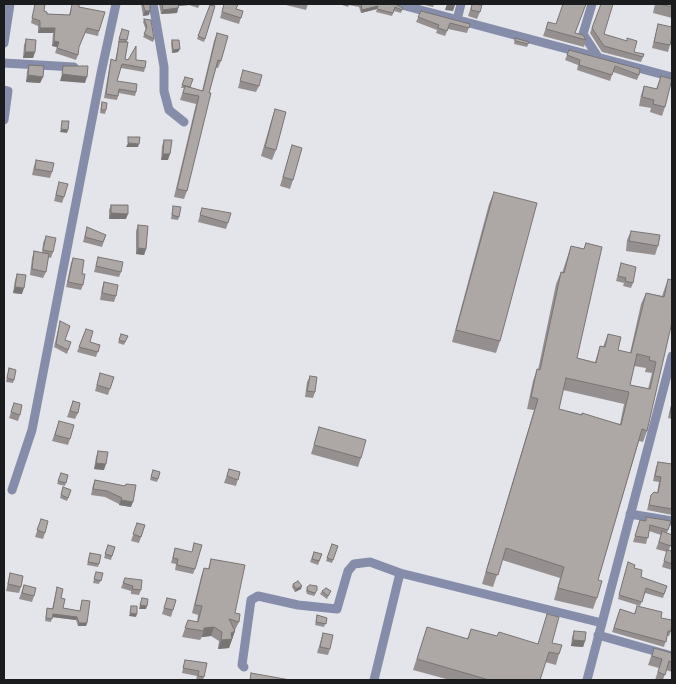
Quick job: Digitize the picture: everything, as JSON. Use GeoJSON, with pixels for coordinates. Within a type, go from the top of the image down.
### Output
{"type":"FeatureCollection","features":[{"type":"Feature","properties":{"kind":"street"},"geometry":{"type":"LineString","coordinates":[[4,43],[10,4]]}},
{"type":"Feature","properties":{"kind":"street"},"geometry":{"type":"LineString","coordinates":[[12,490],[32,430],[116,4]]}},
{"type":"Feature","properties":{"kind":"street"},"geometry":{"type":"LineString","coordinates":[[154,4],[164,67],[164,91],[169,110],[184,122]]}},
{"type":"Feature","properties":{"kind":"street"},"geometry":{"type":"LineString","coordinates":[[398,4],[672,76]]}},
{"type":"Feature","properties":{"kind":"street"},"geometry":{"type":"LineString","coordinates":[[457,20],[462,4]]}},
{"type":"Feature","properties":{"kind":"street"},"geometry":{"type":"LineString","coordinates":[[592,4],[584,24],[583,34],[598,57]]}},
{"type":"Feature","properties":{"kind":"street"},"geometry":{"type":"LineString","coordinates":[[4,63],[74,66]]}},
{"type":"Feature","properties":{"kind":"street"},"geometry":{"type":"LineString","coordinates":[[4,90],[8,92],[4,120]]}},
{"type":"Feature","properties":{"kind":"street"},"geometry":{"type":"LineString","coordinates":[[587,680],[672,356]]}},
{"type":"Feature","properties":{"kind":"street"},"geometry":{"type":"LineString","coordinates":[[630,514],[672,521]]}},
{"type":"Feature","properties":{"kind":"street"},"geometry":{"type":"LineString","coordinates":[[244,667],[242,665],[251,600],[258,596],[298,605],[337,609],[348,571],[354,564],[370,562],[400,572],[602,623]]}},
{"type":"Feature","properties":{"kind":"street"},"geometry":{"type":"LineString","coordinates":[[374,680],[400,572]]}},
{"type":"Feature","properties":{"kind":"street"},"geometry":{"type":"LineString","coordinates":[[598,635],[672,656]]}},
{"type":"Feature","properties":{"kind":"building"},"geometry":{"type":"Polygon","coordinates":[[[35,4],[45,4],[44,11],[47,14],[70,15],[72,4],[79,4],[79,7],[105,12],[99,31],[87,28],[79,47],[78,55],[57,48],[59,42],[54,41],[55,28],[40,28],[40,21],[32,18],[35,4]]]}},
{"type":"Feature","properties":{"kind":"building"},"geometry":{"type":"Polygon","coordinates":[[[143,4],[150,4],[150,11],[145,11],[143,4]]]}},
{"type":"Feature","properties":{"kind":"building"},"geometry":{"type":"Polygon","coordinates":[[[162,4],[179,4],[178,8],[163,10],[162,4]]]}},
{"type":"Feature","properties":{"kind":"building"},"geometry":{"type":"Polygon","coordinates":[[[224,4],[238,4],[236,9],[243,11],[241,18],[222,12],[224,4]]]}},
{"type":"Feature","properties":{"kind":"building"},"geometry":{"type":"Polygon","coordinates":[[[361,4],[395,4],[403,8],[402,10],[395,7],[393,13],[377,9],[378,6],[362,10],[361,4]]]}},
{"type":"Feature","properties":{"kind":"building"},"geometry":{"type":"Polygon","coordinates":[[[472,4],[482,5],[480,12],[471,10],[472,4]]]}},
{"type":"Feature","properties":{"kind":"building"},"geometry":{"type":"Polygon","coordinates":[[[563,4],[586,4],[575,33],[583,35],[586,40],[546,29],[548,22],[556,24],[563,4]]]}},
{"type":"Feature","properties":{"kind":"building"},"geometry":{"type":"Polygon","coordinates":[[[601,4],[613,4],[604,34],[627,41],[627,38],[637,41],[634,52],[644,54],[643,57],[604,46],[592,28],[601,4]]]}},
{"type":"Feature","properties":{"kind":"building"},"geometry":{"type":"Polygon","coordinates":[[[659,4],[672,4],[672,7],[659,4]]]}},
{"type":"Feature","properties":{"kind":"building"},"geometry":{"type":"Polygon","coordinates":[[[210,5],[215,6],[205,39],[198,36],[210,5]]]}},
{"type":"Feature","properties":{"kind":"building"},"geometry":{"type":"Polygon","coordinates":[[[421,11],[470,24],[469,28],[450,23],[447,31],[438,28],[439,25],[418,17],[421,11]]]}},
{"type":"Feature","properties":{"kind":"building"},"geometry":{"type":"Polygon","coordinates":[[[144,19],[151,20],[154,39],[144,34],[147,27],[144,19]]]}},
{"type":"Feature","properties":{"kind":"building"},"geometry":{"type":"Polygon","coordinates":[[[658,24],[672,27],[670,45],[654,42],[658,24]]]}},
{"type":"Feature","properties":{"kind":"building"},"geometry":{"type":"Polygon","coordinates":[[[122,29],[129,31],[127,40],[119,39],[122,29]]]}},
{"type":"Feature","properties":{"kind":"building"},"geometry":{"type":"Polygon","coordinates":[[[217,33],[228,36],[221,61],[218,60],[209,93],[211,93],[187,191],[177,189],[199,96],[183,93],[185,86],[203,91],[217,33]]]}},
{"type":"Feature","properties":{"kind":"building"},"geometry":{"type":"Polygon","coordinates":[[[515,38],[529,42],[528,44],[515,41],[515,38]]]}},
{"type":"Feature","properties":{"kind":"building"},"geometry":{"type":"Polygon","coordinates":[[[26,39],[36,40],[35,52],[25,52],[26,39]]]}},
{"type":"Feature","properties":{"kind":"building"},"geometry":{"type":"Polygon","coordinates":[[[172,40],[179,40],[180,49],[173,50],[172,40]]]}},
{"type":"Feature","properties":{"kind":"building"},"geometry":{"type":"Polygon","coordinates":[[[119,42],[128,42],[125,59],[128,60],[136,46],[136,60],[146,61],[145,68],[122,64],[117,81],[137,84],[136,92],[119,89],[118,96],[106,94],[111,59],[116,61],[119,42]]]}},
{"type":"Feature","properties":{"kind":"building"},"geometry":{"type":"Polygon","coordinates":[[[569,50],[640,69],[639,75],[615,66],[612,75],[579,65],[580,60],[567,55],[569,50]]]}},
{"type":"Feature","properties":{"kind":"building"},"geometry":{"type":"Polygon","coordinates":[[[29,65],[44,66],[43,77],[28,75],[29,65]]]}},
{"type":"Feature","properties":{"kind":"building"},"geometry":{"type":"Polygon","coordinates":[[[63,66],[88,66],[87,77],[62,74],[63,66]]]}},
{"type":"Feature","properties":{"kind":"building"},"geometry":{"type":"Polygon","coordinates":[[[243,70],[262,75],[259,86],[240,81],[243,70]]]}},
{"type":"Feature","properties":{"kind":"building"},"geometry":{"type":"Polygon","coordinates":[[[661,76],[672,79],[665,107],[653,104],[654,100],[642,97],[644,86],[657,89],[661,76]]]}},
{"type":"Feature","properties":{"kind":"building"},"geometry":{"type":"Polygon","coordinates":[[[185,77],[193,79],[190,87],[182,85],[185,77]]]}},
{"type":"Feature","properties":{"kind":"building"},"geometry":{"type":"Polygon","coordinates":[[[102,102],[107,103],[106,110],[101,110],[102,102]]]}},
{"type":"Feature","properties":{"kind":"building"},"geometry":{"type":"Polygon","coordinates":[[[275,109],[286,112],[276,150],[265,147],[275,109]]]}},
{"type":"Feature","properties":{"kind":"building"},"geometry":{"type":"Polygon","coordinates":[[[62,121],[69,121],[68,130],[61,129],[62,121]]]}},
{"type":"Feature","properties":{"kind":"building"},"geometry":{"type":"Polygon","coordinates":[[[128,137],[140,137],[139,144],[128,143],[128,137]]]}},
{"type":"Feature","properties":{"kind":"building"},"geometry":{"type":"Polygon","coordinates":[[[164,140],[172,140],[170,154],[163,154],[164,140]]]}},
{"type":"Feature","properties":{"kind":"building"},"geometry":{"type":"Polygon","coordinates":[[[292,145],[302,148],[293,180],[283,177],[292,145]]]}},
{"type":"Feature","properties":{"kind":"building"},"geometry":{"type":"Polygon","coordinates":[[[36,160],[54,163],[52,172],[35,169],[36,160]]]}},
{"type":"Feature","properties":{"kind":"building"},"geometry":{"type":"Polygon","coordinates":[[[59,182],[68,184],[64,197],[56,195],[59,182]]]}},
{"type":"Feature","properties":{"kind":"building"},"geometry":{"type":"Polygon","coordinates":[[[494,192],[537,203],[500,341],[456,330],[494,192]]]}},
{"type":"Feature","properties":{"kind":"building"},"geometry":{"type":"Polygon","coordinates":[[[111,205],[128,205],[128,214],[111,213],[111,205]]]}},
{"type":"Feature","properties":{"kind":"building"},"geometry":{"type":"Polygon","coordinates":[[[173,206],[181,207],[179,217],[172,215],[173,206]]]}},
{"type":"Feature","properties":{"kind":"building"},"geometry":{"type":"Polygon","coordinates":[[[202,208],[231,213],[228,223],[200,215],[202,208]]]}},
{"type":"Feature","properties":{"kind":"building"},"geometry":{"type":"Polygon","coordinates":[[[138,225],[148,226],[146,249],[138,248],[138,225]]]}},
{"type":"Feature","properties":{"kind":"building"},"geometry":{"type":"Polygon","coordinates":[[[87,227],[106,235],[103,242],[85,237],[87,227]]]}},
{"type":"Feature","properties":{"kind":"building"},"geometry":{"type":"Polygon","coordinates":[[[631,231],[660,235],[658,246],[629,241],[631,231]]]}},
{"type":"Feature","properties":{"kind":"building"},"geometry":{"type":"Polygon","coordinates":[[[46,236],[56,238],[53,252],[43,250],[46,236]]]}},
{"type":"Feature","properties":{"kind":"building"},"geometry":{"type":"Polygon","coordinates":[[[586,243],[602,247],[577,358],[596,363],[600,346],[605,347],[608,334],[621,337],[618,350],[631,353],[646,293],[664,297],[668,279],[672,280],[672,322],[647,431],[642,429],[598,580],[602,581],[597,598],[558,588],[564,567],[506,548],[498,575],[486,572],[538,399],[531,397],[537,369],[540,370],[561,272],[564,273],[571,246],[584,249],[586,243]],[[637,354],[630,385],[650,389],[656,362],[649,360],[650,357],[637,354]],[[566,378],[559,409],[582,415],[582,413],[621,425],[629,392],[566,378]]]}},
{"type":"Feature","properties":{"kind":"building"},"geometry":{"type":"Polygon","coordinates":[[[34,251],[49,254],[46,272],[32,269],[34,251]]]}},
{"type":"Feature","properties":{"kind":"building"},"geometry":{"type":"Polygon","coordinates":[[[98,257],[123,262],[121,272],[96,266],[98,257]]]}},
{"type":"Feature","properties":{"kind":"building"},"geometry":{"type":"Polygon","coordinates":[[[73,258],[84,260],[82,274],[85,274],[83,285],[68,282],[73,258]]]}},
{"type":"Feature","properties":{"kind":"building"},"geometry":{"type":"Polygon","coordinates":[[[621,263],[636,267],[633,283],[625,281],[626,278],[618,276],[621,263]]]}},
{"type":"Feature","properties":{"kind":"building"},"geometry":{"type":"Polygon","coordinates":[[[17,274],[26,275],[24,288],[15,287],[17,274]]]}},
{"type":"Feature","properties":{"kind":"building"},"geometry":{"type":"Polygon","coordinates":[[[104,282],[118,285],[116,296],[102,293],[104,282]]]}},
{"type":"Feature","properties":{"kind":"building"},"geometry":{"type":"Polygon","coordinates":[[[60,321],[70,326],[65,340],[71,342],[68,350],[56,344],[60,321]]]}},
{"type":"Feature","properties":{"kind":"building"},"geometry":{"type":"Polygon","coordinates":[[[86,329],[93,331],[90,342],[100,345],[98,352],[79,347],[86,329]]]}},
{"type":"Feature","properties":{"kind":"building"},"geometry":{"type":"Polygon","coordinates":[[[121,334],[128,336],[125,342],[119,340],[121,334]]]}},
{"type":"Feature","properties":{"kind":"building"},"geometry":{"type":"Polygon","coordinates":[[[9,368],[16,370],[14,380],[7,378],[9,368]]]}},
{"type":"Feature","properties":{"kind":"building"},"geometry":{"type":"Polygon","coordinates":[[[100,373],[114,377],[110,389],[97,385],[100,373]]]}},
{"type":"Feature","properties":{"kind":"building"},"geometry":{"type":"Polygon","coordinates":[[[310,376],[317,377],[315,392],[307,391],[310,376]]]}},
{"type":"Feature","properties":{"kind":"building"},"geometry":{"type":"Polygon","coordinates":[[[73,401],[80,403],[78,413],[70,411],[73,401]]]}},
{"type":"Feature","properties":{"kind":"building"},"geometry":{"type":"Polygon","coordinates":[[[14,403],[22,405],[20,415],[11,412],[14,403]]]}},
{"type":"Feature","properties":{"kind":"building"},"geometry":{"type":"Polygon","coordinates":[[[59,421],[74,425],[70,439],[55,435],[59,421]]]}},
{"type":"Feature","properties":{"kind":"building"},"geometry":{"type":"Polygon","coordinates":[[[319,427],[366,440],[361,458],[314,445],[319,427]]]}},
{"type":"Feature","properties":{"kind":"building"},"geometry":{"type":"Polygon","coordinates":[[[98,451],[108,452],[106,464],[96,463],[98,451]]]}},
{"type":"Feature","properties":{"kind":"building"},"geometry":{"type":"Polygon","coordinates":[[[658,462],[672,464],[672,509],[649,505],[651,495],[654,492],[658,493],[661,477],[655,476],[658,462]]]}},
{"type":"Feature","properties":{"kind":"building"},"geometry":{"type":"Polygon","coordinates":[[[229,469],[240,472],[238,480],[227,476],[229,469]]]}},
{"type":"Feature","properties":{"kind":"building"},"geometry":{"type":"Polygon","coordinates":[[[153,470],[160,472],[158,479],[151,477],[153,470]]]}},
{"type":"Feature","properties":{"kind":"building"},"geometry":{"type":"Polygon","coordinates":[[[61,473],[68,475],[66,483],[58,481],[61,473]]]}},
{"type":"Feature","properties":{"kind":"building"},"geometry":{"type":"Polygon","coordinates":[[[95,480],[125,486],[126,484],[136,485],[133,502],[121,500],[122,498],[107,491],[93,489],[95,480]]]}},
{"type":"Feature","properties":{"kind":"building"},"geometry":{"type":"Polygon","coordinates":[[[63,487],[71,490],[68,498],[61,495],[63,487]]]}},
{"type":"Feature","properties":{"kind":"building"},"geometry":{"type":"Polygon","coordinates":[[[646,517],[671,521],[668,530],[650,525],[648,538],[635,536],[640,520],[646,521],[646,517]]]}},
{"type":"Feature","properties":{"kind":"building"},"geometry":{"type":"Polygon","coordinates":[[[41,519],[48,521],[45,533],[37,530],[41,519]]]}},
{"type":"Feature","properties":{"kind":"building"},"geometry":{"type":"Polygon","coordinates":[[[137,523],[145,525],[141,537],[133,534],[137,523]]]}},
{"type":"Feature","properties":{"kind":"building"},"geometry":{"type":"Polygon","coordinates":[[[662,531],[672,535],[671,546],[659,542],[662,531]]]}},
{"type":"Feature","properties":{"kind":"building"},"geometry":{"type":"Polygon","coordinates":[[[194,543],[202,545],[195,569],[177,565],[178,559],[173,558],[175,548],[192,552],[194,543]]]}},
{"type":"Feature","properties":{"kind":"building"},"geometry":{"type":"Polygon","coordinates":[[[332,544],[338,546],[333,560],[327,558],[332,544]]]}},
{"type":"Feature","properties":{"kind":"building"},"geometry":{"type":"Polygon","coordinates":[[[108,545],[115,547],[112,556],[105,554],[108,545]]]}},
{"type":"Feature","properties":{"kind":"building"},"geometry":{"type":"Polygon","coordinates":[[[667,550],[672,551],[672,564],[664,561],[667,550]]]}},
{"type":"Feature","properties":{"kind":"building"},"geometry":{"type":"Polygon","coordinates":[[[314,552],[322,554],[319,561],[312,559],[314,552]]]}},
{"type":"Feature","properties":{"kind":"building"},"geometry":{"type":"Polygon","coordinates":[[[90,553],[101,555],[99,564],[88,562],[90,553]]]}},
{"type":"Feature","properties":{"kind":"building"},"geometry":{"type":"Polygon","coordinates":[[[211,559],[245,565],[235,613],[240,614],[239,622],[229,619],[235,631],[231,633],[232,639],[221,640],[222,632],[214,627],[204,628],[204,631],[185,628],[188,620],[198,622],[202,606],[195,605],[204,568],[209,569],[211,559]]]}},
{"type":"Feature","properties":{"kind":"building"},"geometry":{"type":"Polygon","coordinates":[[[628,562],[635,565],[634,568],[642,570],[641,577],[667,586],[664,594],[646,588],[642,602],[619,595],[628,562]]]}},
{"type":"Feature","properties":{"kind":"building"},"geometry":{"type":"Polygon","coordinates":[[[96,572],[103,573],[101,581],[94,579],[96,572]]]}},
{"type":"Feature","properties":{"kind":"building"},"geometry":{"type":"Polygon","coordinates":[[[10,573],[23,576],[21,587],[8,584],[10,573]]]}},
{"type":"Feature","properties":{"kind":"building"},"geometry":{"type":"Polygon","coordinates":[[[125,578],[142,580],[141,590],[132,589],[133,586],[123,583],[125,578]]]}},
{"type":"Feature","properties":{"kind":"building"},"geometry":{"type":"Polygon","coordinates":[[[298,581],[302,586],[296,589],[293,584],[298,581]]]}},
{"type":"Feature","properties":{"kind":"building"},"geometry":{"type":"Polygon","coordinates":[[[24,585],[36,588],[34,596],[22,593],[24,585]]]}},
{"type":"Feature","properties":{"kind":"building"},"geometry":{"type":"Polygon","coordinates":[[[310,585],[317,586],[315,593],[308,591],[307,587],[310,585]]]}},
{"type":"Feature","properties":{"kind":"building"},"geometry":{"type":"Polygon","coordinates":[[[57,587],[63,589],[61,598],[65,599],[63,608],[80,611],[82,600],[90,601],[87,623],[79,623],[77,617],[53,614],[52,619],[46,618],[47,608],[53,609],[57,587]]]}},
{"type":"Feature","properties":{"kind":"building"},"geometry":{"type":"Polygon","coordinates":[[[326,588],[331,591],[328,596],[322,591],[326,588]]]}},
{"type":"Feature","properties":{"kind":"building"},"geometry":{"type":"Polygon","coordinates":[[[142,598],[148,599],[147,606],[140,605],[142,598]]]}},
{"type":"Feature","properties":{"kind":"building"},"geometry":{"type":"Polygon","coordinates":[[[167,598],[176,600],[173,610],[164,608],[167,598]]]}},
{"type":"Feature","properties":{"kind":"building"},"geometry":{"type":"Polygon","coordinates":[[[131,606],[137,606],[137,614],[130,613],[131,606]]]}},
{"type":"Feature","properties":{"kind":"building"},"geometry":{"type":"Polygon","coordinates":[[[637,606],[662,612],[661,618],[672,620],[671,631],[668,631],[666,642],[614,628],[620,609],[635,614],[637,606]]]}},
{"type":"Feature","properties":{"kind":"building"},"geometry":{"type":"Polygon","coordinates":[[[547,614],[559,617],[552,643],[562,645],[559,654],[549,652],[540,680],[489,680],[417,659],[427,627],[468,639],[471,629],[497,636],[499,632],[538,644],[547,614]]]}},
{"type":"Feature","properties":{"kind":"building"},"geometry":{"type":"Polygon","coordinates":[[[317,615],[327,618],[326,624],[316,622],[317,615]]]}},
{"type":"Feature","properties":{"kind":"building"},"geometry":{"type":"Polygon","coordinates":[[[574,631],[586,632],[585,641],[573,640],[574,631]]]}},
{"type":"Feature","properties":{"kind":"building"},"geometry":{"type":"Polygon","coordinates":[[[323,633],[333,635],[330,649],[320,647],[323,633]]]}},
{"type":"Feature","properties":{"kind":"building"},"geometry":{"type":"Polygon","coordinates":[[[654,648],[672,653],[672,662],[669,661],[665,675],[658,672],[662,659],[652,656],[654,648]]]}},
{"type":"Feature","properties":{"kind":"building"},"geometry":{"type":"Polygon","coordinates":[[[185,660],[207,663],[204,677],[198,676],[199,671],[183,668],[185,660]]]}},
{"type":"Feature","properties":{"kind":"building"},"geometry":{"type":"Polygon","coordinates":[[[251,673],[290,680],[250,680],[251,673]]]}}]}
